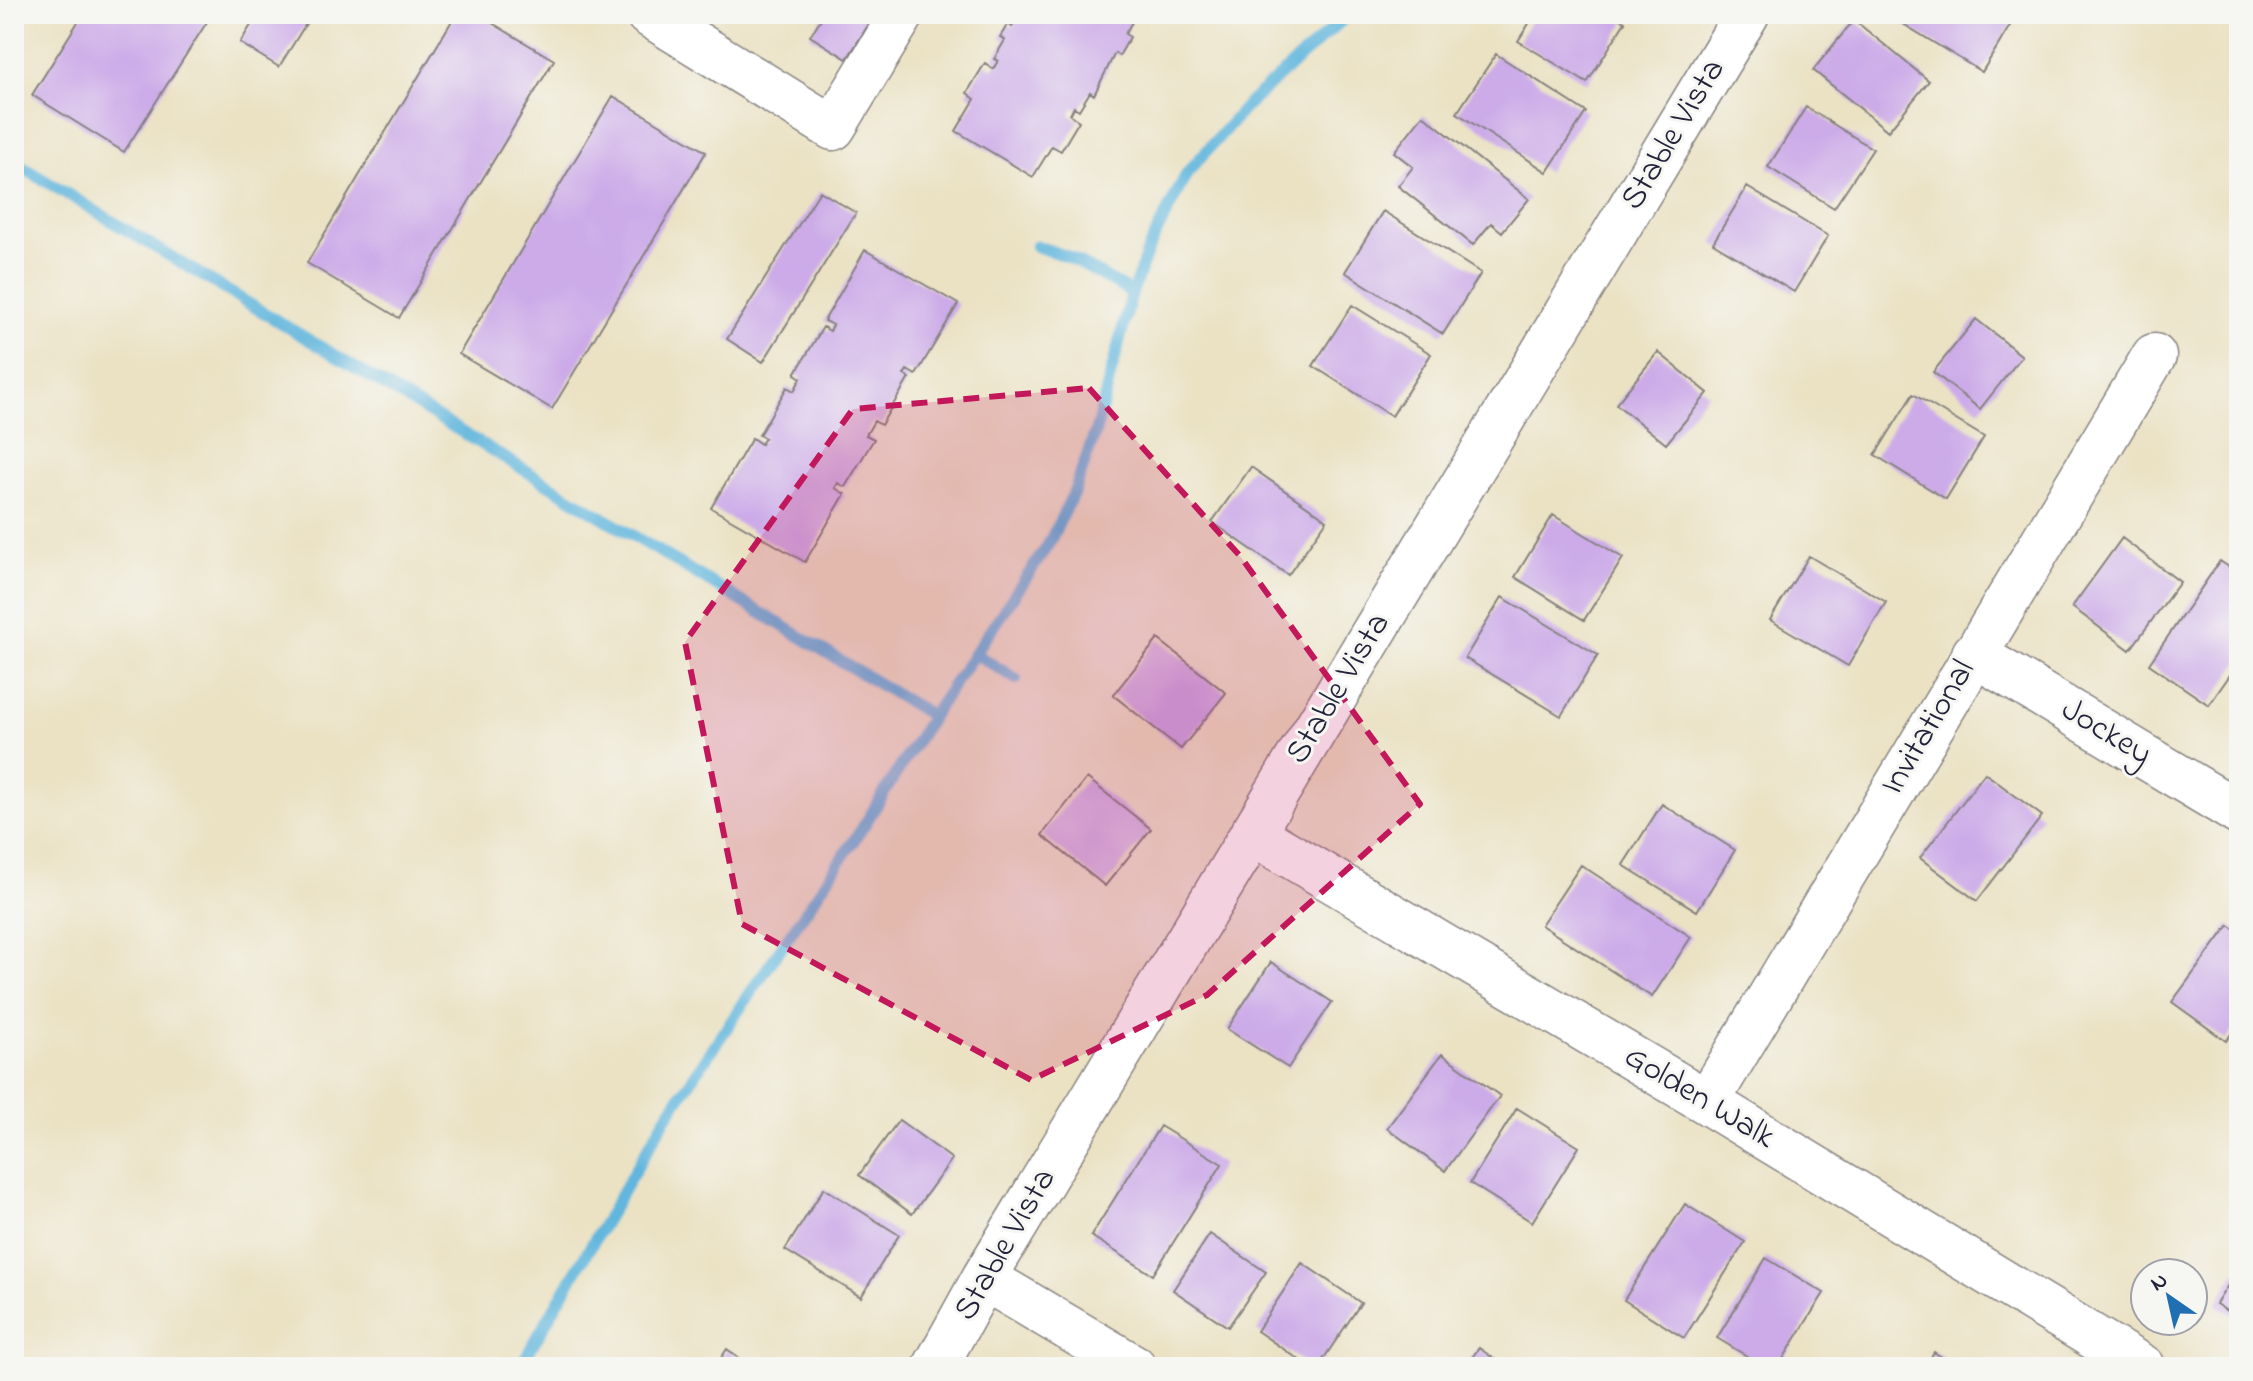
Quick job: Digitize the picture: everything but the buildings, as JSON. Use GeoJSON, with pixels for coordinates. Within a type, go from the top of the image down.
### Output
{"type":"FeatureCollection","features":[{"type":"Feature","properties":{"kind":"street"},"geometry":{"type":"LineString","coordinates":[[648,14],[833,128],[902,14]]}},
{"type":"Feature","properties":{"kind":"street","name":"Stable Vista"},"geometry":{"type":"LineString","coordinates":[[935,1367],[984,1278],[1747,14]]}},
{"type":"Feature","properties":{"kind":"street","name":"Invitational"},"geometry":{"type":"LineString","coordinates":[[1707,1102],[2154,356]]}},
{"type":"Feature","properties":{"kind":"street","name":"Jockey"},"geometry":{"type":"LineString","coordinates":[[1974,654],[2239,813]]}},
{"type":"Feature","properties":{"kind":"street","name":"Golden Walk"},"geometry":{"type":"LineString","coordinates":[[1252,833],[1707,1102],[2143,1367]]}},
{"type":"Feature","properties":{"kind":"street"},"geometry":{"type":"LineString","coordinates":[[984,1278],[1134,1367]]}},
{"type":"Feature","properties":{"kind":"highlighted area"},"geometry":{"type":"Polygon","coordinates":[[[1089,388],[1240,556],[1420,804],[1207,995],[1031,1080],[742,924],[685,642],[853,409],[1089,388]]]}},
{"type":"Feature","properties":{"kind":"waterway"},"geometry":{"type":"LineString","coordinates":[[520,1367],[665,1119],[863,827],[932,716],[1047,547],[1075,490],[1096,430],[1132,293],[1148,250],[1187,173],[1246,106],[1349,14]]}},
{"type":"Feature","properties":{"kind":"waterway"},"geometry":{"type":"LineString","coordinates":[[14,162],[932,716]]}},
{"type":"Feature","properties":{"kind":"waterway"},"geometry":{"type":"LineString","coordinates":[[1036,246],[1069,257],[1132,293]]}},
{"type":"Feature","properties":{"kind":"waterway"},"geometry":{"type":"LineString","coordinates":[[974,653],[1016,679]]}}]}
